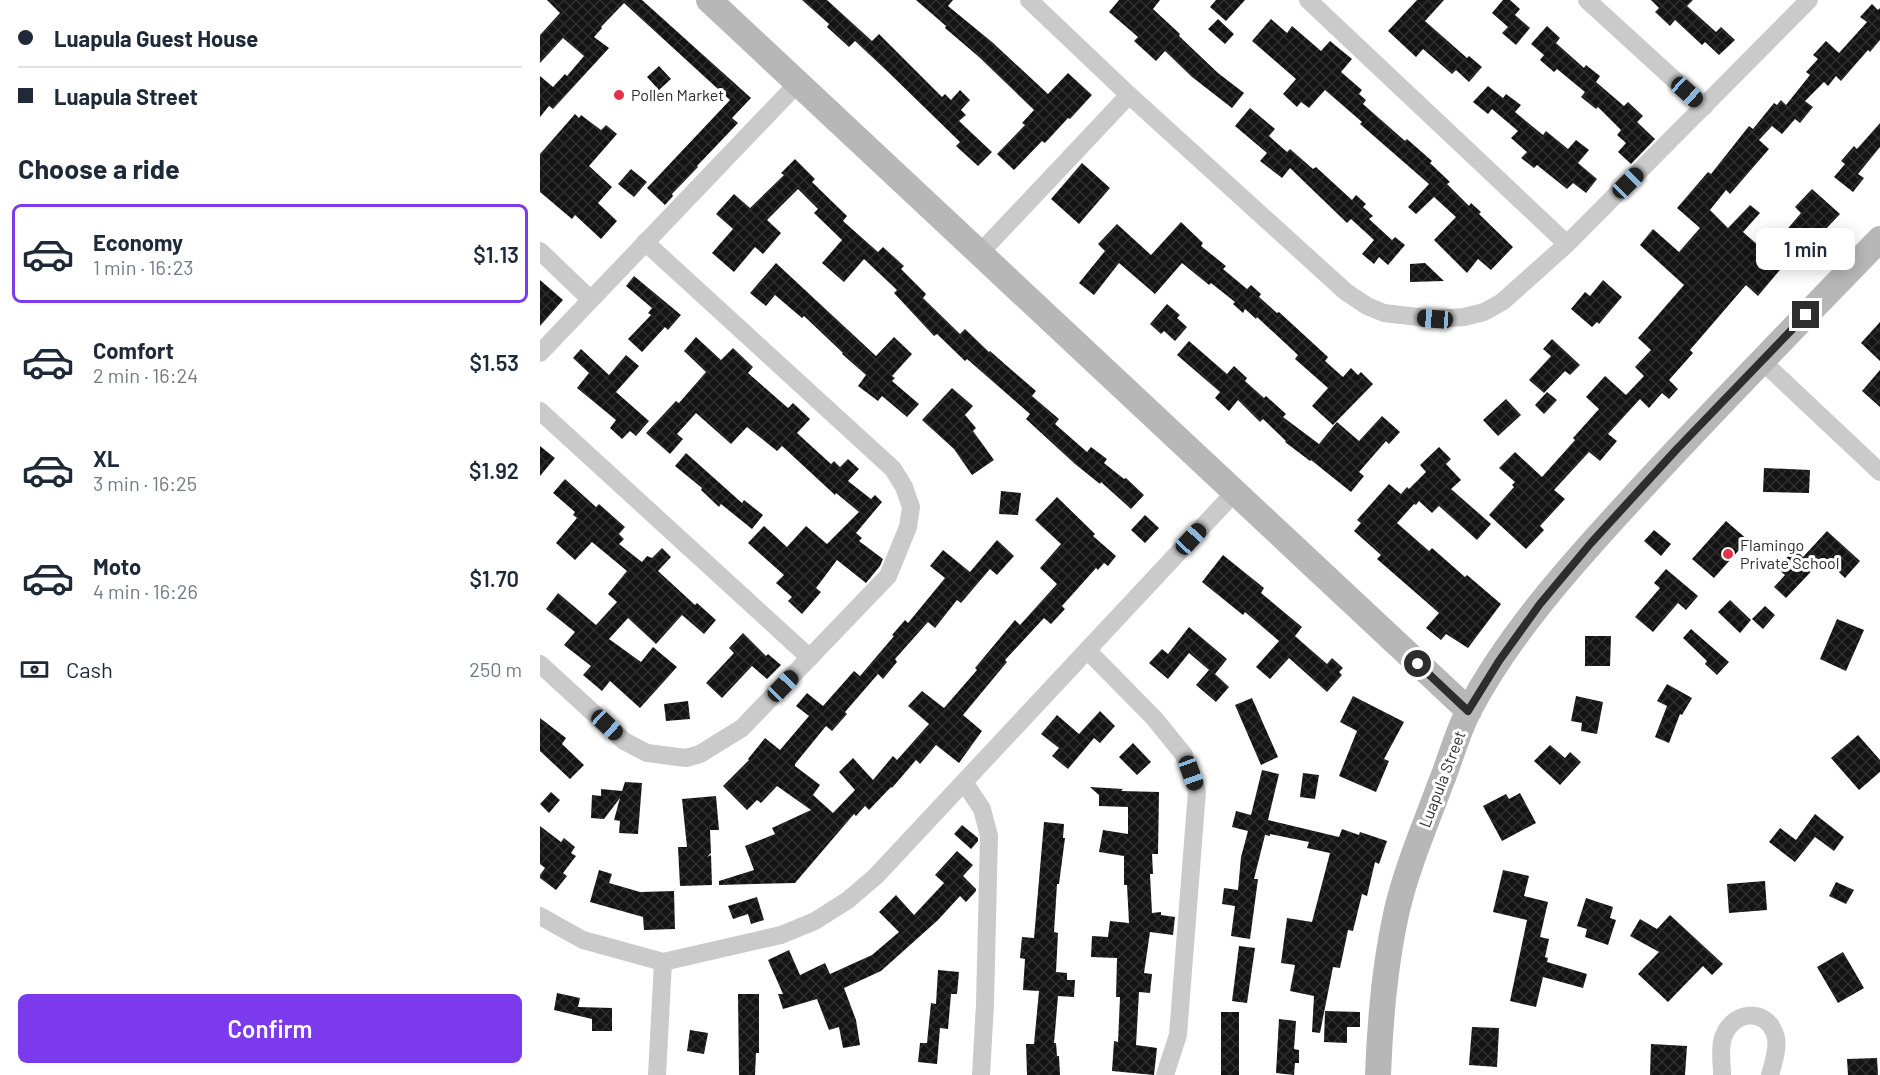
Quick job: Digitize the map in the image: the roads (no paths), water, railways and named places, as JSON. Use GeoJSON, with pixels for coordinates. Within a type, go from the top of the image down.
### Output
{"type":"FeatureCollection","features":[{"type":"Feature","properties":{"kind":"street"},"geometry":{"type":"LineString","coordinates":[[709,0],[1468,711]]}},
{"type":"Feature","properties":{"kind":"street"},"geometry":{"type":"LineString","coordinates":[[1029,0],[1129,95],[1346,292],[1367,306],[1384,313],[1435,319],[1464,318],[1484,312],[1502,302],[1567,244],[1809,0]]}},
{"type":"Feature","properties":{"kind":"street"},"geometry":{"type":"LineString","coordinates":[[1308,0],[1567,244]]}},
{"type":"Feature","properties":{"kind":"street"},"geometry":{"type":"LineString","coordinates":[[1587,0],[1704,107]]}},
{"type":"Feature","properties":{"kind":"street"},"geometry":{"type":"LineString","coordinates":[[540,353],[798,83]]}},
{"type":"Feature","properties":{"kind":"street"},"geometry":{"type":"LineString","coordinates":[[980,254],[1129,95]]}},
{"type":"Feature","properties":{"kind":"street","name":"Luapula Street"},"geometry":{"type":"LineString","coordinates":[[1378,1075],[1385,979],[1397,909],[1420,839],[1468,711],[1499,661],[1540,604],[1562,578],[1676,450],[1880,239]]}},
{"type":"Feature","properties":{"kind":"street"},"geometry":{"type":"LineString","coordinates":[[540,664],[624,741],[647,753],[686,758],[699,754],[742,728],[888,576],[908,527],[911,507],[904,487],[893,469],[645,242]]}},
{"type":"Feature","properties":{"kind":"street"},"geometry":{"type":"LineString","coordinates":[[540,251],[590,299]]}},
{"type":"Feature","properties":{"kind":"street"},"geometry":{"type":"LineString","coordinates":[[1762,361],[1880,472]]}},
{"type":"Feature","properties":{"kind":"street"},"geometry":{"type":"LineString","coordinates":[[540,411],[810,658]]}},
{"type":"Feature","properties":{"kind":"street"},"geometry":{"type":"LineString","coordinates":[[540,916],[583,940],[663,962],[781,935],[815,921],[848,900],[876,876],[1235,492]]}},
{"type":"Feature","properties":{"kind":"street"},"geometry":{"type":"LineString","coordinates":[[1087,650],[1154,718],[1184,755],[1197,790],[1178,1035],[1165,1075]]}},
{"type":"Feature","properties":{"kind":"street"},"geometry":{"type":"LineString","coordinates":[[964,782],[982,809],[989,837],[981,1075]]}},
{"type":"Feature","properties":{"kind":"street"},"geometry":{"type":"LineString","coordinates":[[657,1075],[663,962]]}},
{"type":"Feature","properties":{"kind":"street"},"geometry":{"type":"LineString","coordinates":[[1722,1075],[1722,1041],[1728,1027],[1740,1017],[1751,1014],[1764,1018],[1773,1028],[1776,1041],[1770,1075]]}},
{"type":"Feature","properties":{"kind":"place","name":"Pollen Market"},"geometry":{"type":"Point","coordinates":[619,95]}},
{"type":"Feature","properties":{"kind":"place","name":"Flamingo Private School"},"geometry":{"type":"Point","coordinates":[1728,554]}}]}
